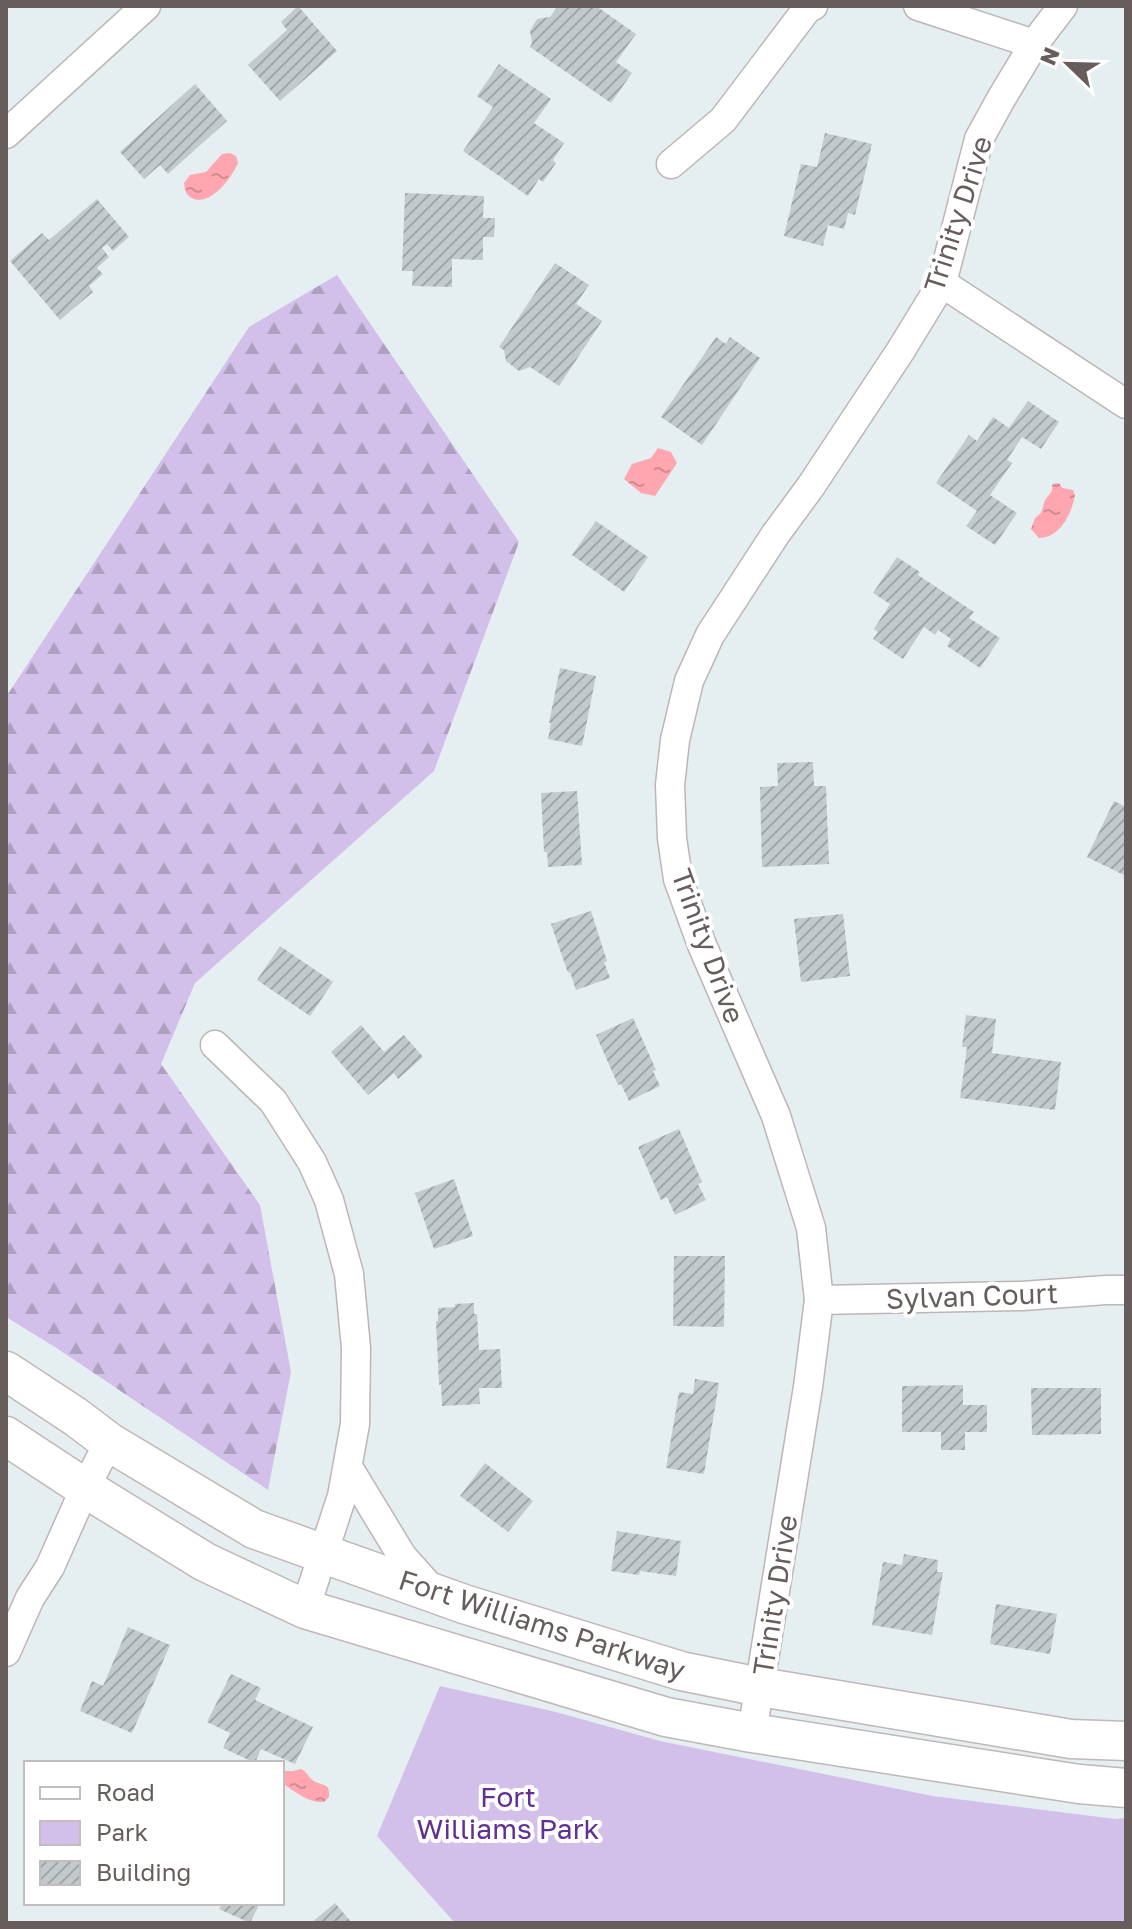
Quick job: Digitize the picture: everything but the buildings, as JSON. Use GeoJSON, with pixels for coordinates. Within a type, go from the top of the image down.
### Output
{"type":"FeatureCollection","features":[{"type":"Feature","properties":{"kind":"street"},"geometry":{"type":"LineString","coordinates":[[6,134],[146,6]]}},
{"type":"Feature","properties":{"kind":"street"},"geometry":{"type":"LineString","coordinates":[[671,164],[723,120],[807,9],[813,6]]}},
{"type":"Feature","properties":{"kind":"street"},"geometry":{"type":"LineString","coordinates":[[918,6],[1034,44]]}},
{"type":"Feature","properties":{"kind":"street","name":"Trinity Drive"},"geometry":{"type":"LineString","coordinates":[[752,1733],[808,1387],[819,1300],[811,1228],[776,1116],[702,945],[678,879],[672,838],[670,785],[675,740],[689,681],[710,635],[901,350],[942,283],[979,139],[1034,44],[1063,6]]}},
{"type":"Feature","properties":{"kind":"street"},"geometry":{"type":"LineString","coordinates":[[942,283],[1126,404]]}},
{"type":"Feature","properties":{"kind":"street"},"geometry":{"type":"LineString","coordinates":[[215,1045],[273,1101],[312,1162],[329,1200],[349,1274],[356,1348],[355,1424],[342,1496],[305,1609]]}},
{"type":"Feature","properties":{"kind":"street","name":"Sylvan Court"},"geometry":{"type":"LineString","coordinates":[[819,1300],[1022,1296],[1126,1290]]}},
{"type":"Feature","properties":{"kind":"street","name":"Fort Williams Parkway"},"geometry":{"type":"LineString","coordinates":[[6,1371],[109,1442],[254,1529],[437,1594],[681,1671],[1071,1739],[1126,1741]]}},
{"type":"Feature","properties":{"kind":"street","name":"Fort Williams Parkway"},"geometry":{"type":"LineString","coordinates":[[6,1436],[205,1562],[305,1609],[666,1717],[1079,1784],[1126,1788]]}},
{"type":"Feature","properties":{"kind":"street"},"geometry":{"type":"LineString","coordinates":[[6,1652],[109,1442]]}},
{"type":"Feature","properties":{"kind":"street"},"geometry":{"type":"LineString","coordinates":[[348,1467],[402,1556],[437,1594]]}},
{"type":"Feature","properties":{"kind":"green space"},"geometry":{"type":"Polygon","coordinates":[[[337,275],[519,542],[434,771],[195,983],[161,1064],[260,1205],[291,1372],[268,1490],[6,1317],[6,697],[249,327],[337,275]]]}},
{"type":"Feature","properties":{"kind":"green space","name":"Fort Williams Park"},"geometry":{"type":"Polygon","coordinates":[[[440,1686],[556,1712],[660,1741],[933,1796],[1126,1818],[1126,1923],[455,1923],[377,1836],[440,1686]]]}},
{"type":"Feature","properties":{"kind":"water"},"geometry":{"type":"Polygon","coordinates":[[[222,154],[236,156],[238,163],[220,188],[201,200],[189,196],[184,183],[190,175],[206,172],[222,154]]]}},
{"type":"Feature","properties":{"kind":"water"},"geometry":{"type":"Polygon","coordinates":[[[658,448],[671,452],[677,463],[655,496],[641,493],[624,479],[632,464],[651,458],[658,448]]]}},
{"type":"Feature","properties":{"kind":"water"},"geometry":{"type":"Polygon","coordinates":[[[1056,483],[1073,490],[1073,502],[1068,517],[1059,529],[1039,538],[1031,529],[1052,491],[1052,485],[1056,483]]]}},
{"type":"Feature","properties":{"kind":"water"},"geometry":{"type":"Polygon","coordinates":[[[301,1769],[312,1780],[327,1787],[329,1797],[319,1802],[284,1785],[284,1771],[301,1769]]]}}]}
